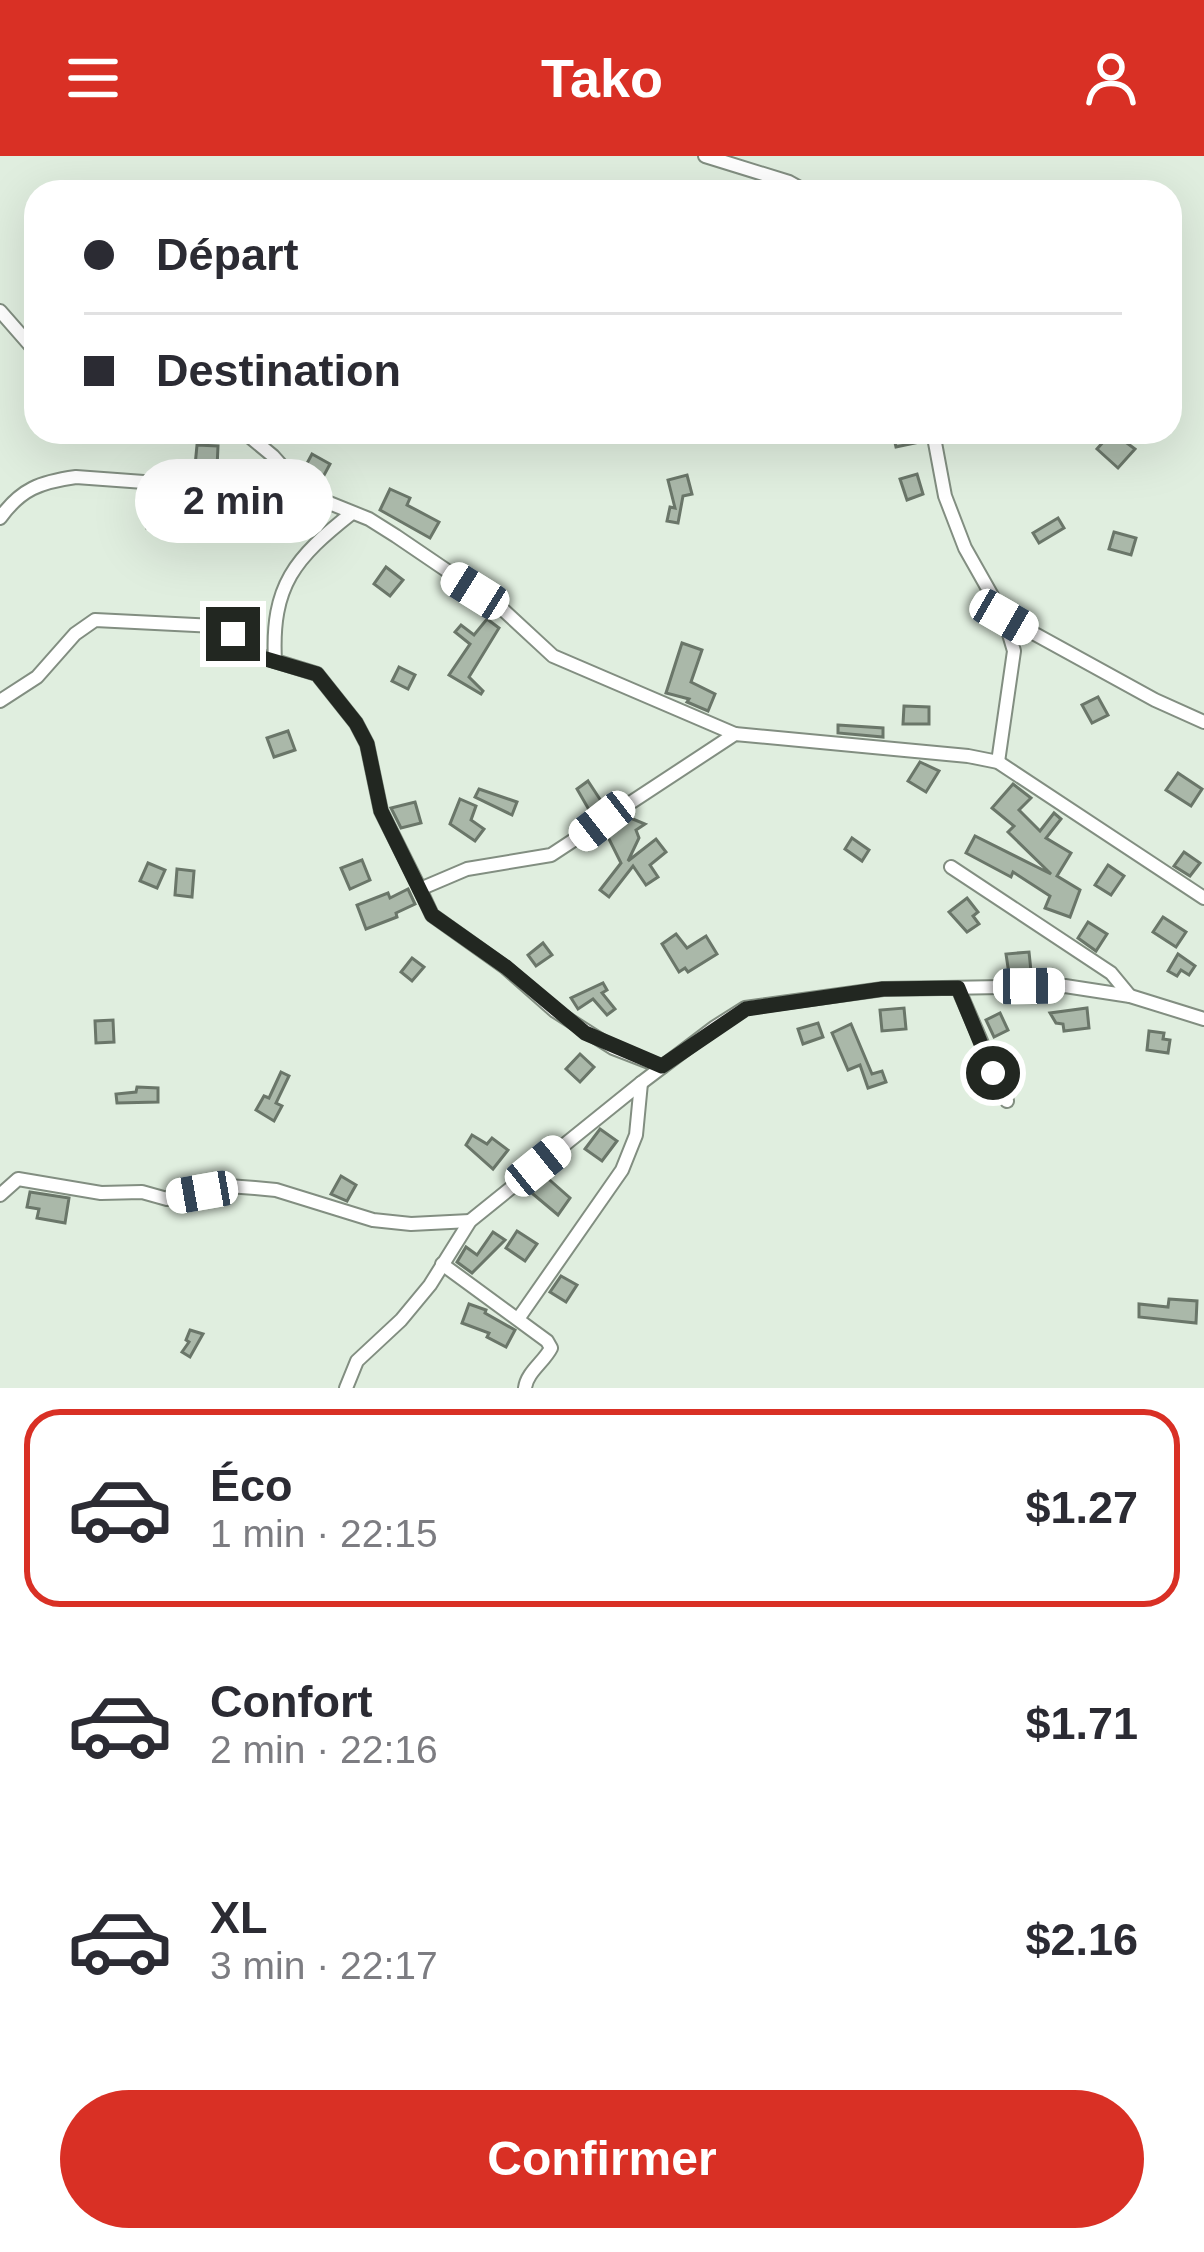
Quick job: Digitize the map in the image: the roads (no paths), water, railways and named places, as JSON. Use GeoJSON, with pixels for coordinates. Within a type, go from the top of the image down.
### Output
{"type":"FeatureCollection","features":[{"type":"Feature","properties":{"kind":"street"},"geometry":{"type":"LineString","coordinates":[[705,156],[783,180]]}},
{"type":"Feature","properties":{"kind":"street"},"geometry":{"type":"LineString","coordinates":[[0,311],[24,338]]}},
{"type":"Feature","properties":{"kind":"street"},"geometry":{"type":"LineString","coordinates":[[258,444],[307,494]]}},
{"type":"Feature","properties":{"kind":"street"},"geometry":{"type":"LineString","coordinates":[[936,444],[951,513],[1004,617],[1014,651],[998,762]]}},
{"type":"Feature","properties":{"kind":"street"},"geometry":{"type":"LineString","coordinates":[[0,518],[7,499],[40,482],[76,477],[307,494],[396,536],[499,606],[553,656],[735,734],[998,762],[1204,898]]}},
{"type":"Feature","properties":{"kind":"street"},"geometry":{"type":"LineString","coordinates":[[275,661],[276,614],[289,572],[300,556],[352,513]]}},
{"type":"Feature","properties":{"kind":"street"},"geometry":{"type":"LineString","coordinates":[[1004,617],[1204,722]]}},
{"type":"Feature","properties":{"kind":"street"},"geometry":{"type":"LineString","coordinates":[[0,701],[37,677],[94,620],[215,626],[233,634],[259,657],[317,674],[367,744],[381,811],[432,915],[506,967],[585,1033],[662,1066]]}},
{"type":"Feature","properties":{"kind":"street"},"geometry":{"type":"LineString","coordinates":[[420,890],[467,869],[550,855],[735,734]]}},
{"type":"Feature","properties":{"kind":"street"},"geometry":{"type":"LineString","coordinates":[[951,867],[1111,973],[1130,996]]}},
{"type":"Feature","properties":{"kind":"street"},"geometry":{"type":"LineString","coordinates":[[346,1388],[357,1361],[401,1320],[470,1221],[662,1066],[746,1009],[883,989],[1065,986],[1130,996],[1204,1019]]}},
{"type":"Feature","properties":{"kind":"street"},"geometry":{"type":"LineString","coordinates":[[958,988],[1007,1101]]}},
{"type":"Feature","properties":{"kind":"street"},"geometry":{"type":"LineString","coordinates":[[518,1319],[622,1170],[636,1135],[641,1083]]}},
{"type":"Feature","properties":{"kind":"street"},"geometry":{"type":"LineString","coordinates":[[0,1195],[18,1179],[101,1193],[142,1192],[167,1199],[228,1186],[276,1190],[373,1220],[470,1221]]}},
{"type":"Feature","properties":{"kind":"street"},"geometry":{"type":"LineString","coordinates":[[442,1264],[551,1348],[525,1388]]}}]}
